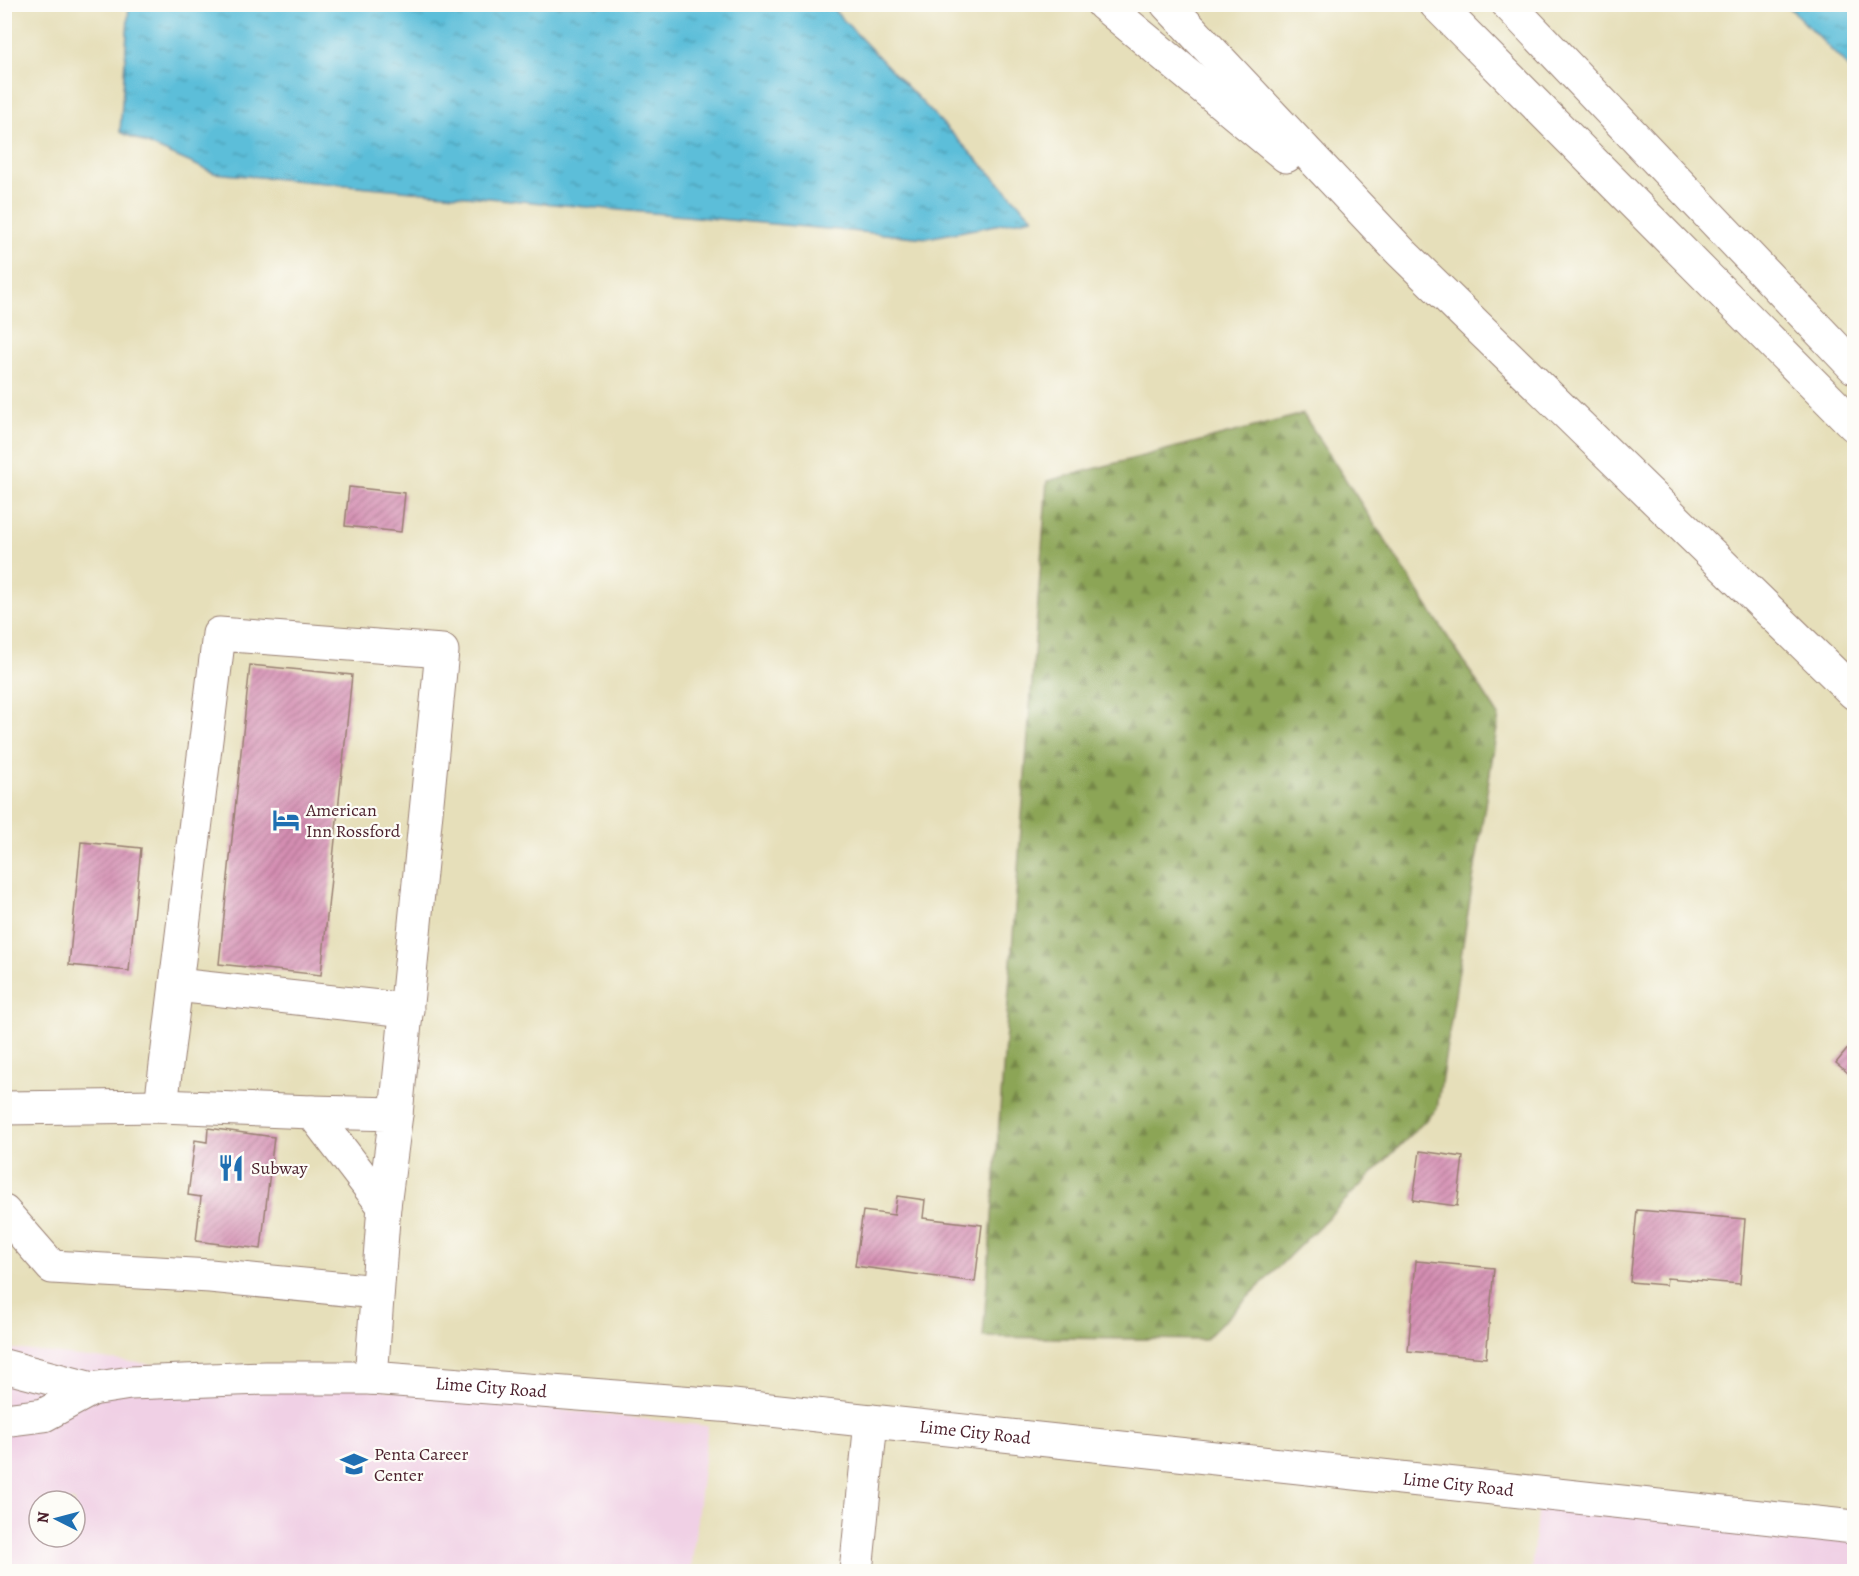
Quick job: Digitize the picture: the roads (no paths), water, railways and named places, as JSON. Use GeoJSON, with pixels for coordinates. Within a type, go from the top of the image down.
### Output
{"type":"FeatureCollection","features":[{"type":"Feature","properties":{"kind":"main road"},"geometry":{"type":"LineString","coordinates":[[1103,4],[1400,251]]}},
{"type":"Feature","properties":{"kind":"main road"},"geometry":{"type":"LineString","coordinates":[[1167,4],[1400,251],[1854,693]]}},
{"type":"Feature","properties":{"kind":"main road"},"geometry":{"type":"LineString","coordinates":[[1436,4],[1854,424]]}},
{"type":"Feature","properties":{"kind":"main road"},"geometry":{"type":"LineString","coordinates":[[1508,4],[1854,367]]}},
{"type":"Feature","properties":{"kind":"main road"},"geometry":{"type":"LineString","coordinates":[[162,1106],[219,634],[442,651],[396,1114],[384,1206],[371,1378]]}},
{"type":"Feature","properties":{"kind":"main road"},"geometry":{"type":"LineString","coordinates":[[176,985],[406,1010]]}},
{"type":"Feature","properties":{"kind":"main road"},"geometry":{"type":"LineString","coordinates":[[4,1108],[162,1106],[396,1114]]}},
{"type":"Feature","properties":{"kind":"main road"},"geometry":{"type":"LineString","coordinates":[[312,1112],[384,1206]]}},
{"type":"Feature","properties":{"kind":"main road"},"geometry":{"type":"LineString","coordinates":[[4,1212],[52,1267],[210,1276],[377,1292]]}},
{"type":"Feature","properties":{"kind":"main road","name":"Lime City Road"},"geometry":{"type":"LineString","coordinates":[[4,1366],[92,1389],[142,1383],[265,1378],[371,1378],[733,1406],[1854,1527]]}},
{"type":"Feature","properties":{"kind":"main road","name":"Lime City Road"},"geometry":{"type":"LineString","coordinates":[[4,1420],[44,1415],[92,1389]]}},
{"type":"Feature","properties":{"kind":"main road"},"geometry":{"type":"LineString","coordinates":[[856,1572],[872,1421]]}},
{"type":"Feature","properties":{"kind":"water"},"geometry":{"type":"Polygon","coordinates":[[[129,5],[829,5],[1033,218],[927,238],[214,173],[120,132],[129,5]]]}},
{"type":"Feature","properties":{"kind":"water"},"geometry":{"type":"Polygon","coordinates":[[[1787,5],[1854,5],[1854,73],[1787,5]]]}},
{"type":"Feature","properties":{"kind":"place","name":"American Inn Rossford"},"geometry":{"type":"Point","coordinates":[286,820]}},
{"type":"Feature","properties":{"kind":"place","name":"Subway"},"geometry":{"type":"Point","coordinates":[231,1168]}},
{"type":"Feature","properties":{"kind":"place","name":"Penta Career Center"},"geometry":{"type":"Point","coordinates":[354,1464]}}]}
